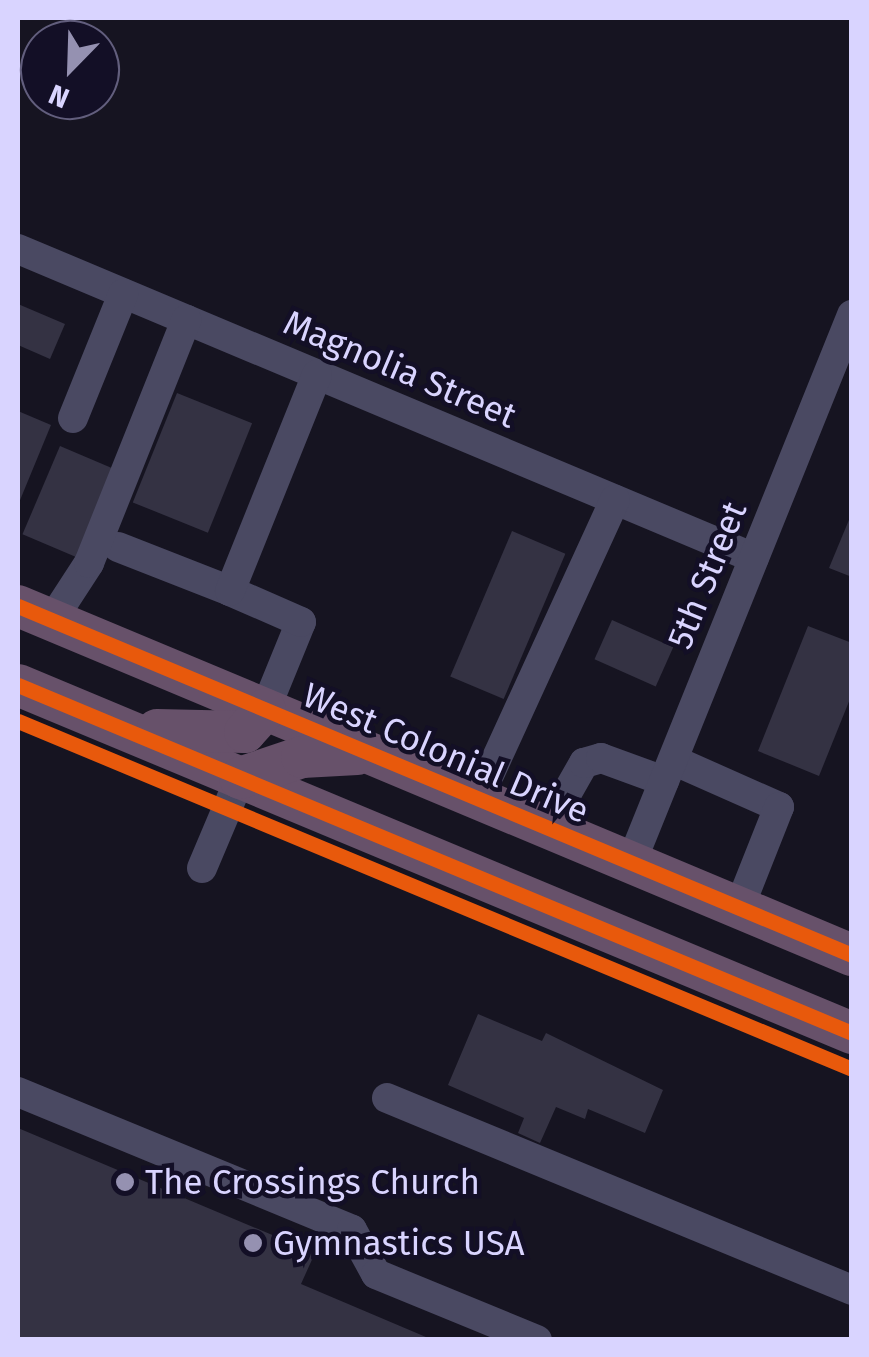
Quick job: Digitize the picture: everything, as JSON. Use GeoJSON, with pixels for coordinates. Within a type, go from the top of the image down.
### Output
{"type":"FeatureCollection","features":[{"type":"Feature","properties":{"kind":"highway","name":"West Colonial Drive"},"geometry":{"type":"LineString","coordinates":[[35,613],[852,955]]}},
{"type":"Feature","properties":{"kind":"highway"},"geometry":{"type":"LineString","coordinates":[[18,685],[852,1033]]}},
{"type":"Feature","properties":{"kind":"highway"},"geometry":{"type":"LineString","coordinates":[[121,728],[245,732],[265,710]]}},
{"type":"Feature","properties":{"kind":"highway"},"geometry":{"type":"LineString","coordinates":[[240,778],[302,757],[368,754]]}},
{"type":"Feature","properties":{"kind":"street","name":"Magnolia Street"},"geometry":{"type":"LineString","coordinates":[[18,248],[754,558]]}},
{"type":"Feature","properties":{"kind":"street"},"geometry":{"type":"LineString","coordinates":[[73,418],[123,294]]}},
{"type":"Feature","properties":{"kind":"street","name":"5th Street"},"geometry":{"type":"LineString","coordinates":[[631,863],[852,315]]}},
{"type":"Feature","properties":{"kind":"street"},"geometry":{"type":"LineString","coordinates":[[35,613],[89,563],[186,320]]}},
{"type":"Feature","properties":{"kind":"street"},"geometry":{"type":"LineString","coordinates":[[230,592],[316,375]]}},
{"type":"Feature","properties":{"kind":"street"},"geometry":{"type":"LineString","coordinates":[[478,799],[615,500]]}},
{"type":"Feature","properties":{"kind":"street"},"geometry":{"type":"LineString","coordinates":[[118,547],[301,622],[265,710]]}},
{"type":"Feature","properties":{"kind":"street"},"geometry":{"type":"LineString","coordinates":[[547,828],[584,763],[601,758],[669,770],[779,807],[738,908]]}},
{"type":"Feature","properties":{"kind":"street"},"geometry":{"type":"LineString","coordinates":[[202,868],[240,778]]}},
{"type":"Feature","properties":{"kind":"street"},"geometry":{"type":"LineString","coordinates":[[18,1092],[352,1230],[376,1274],[537,1340]]}},
{"type":"Feature","properties":{"kind":"street"},"geometry":{"type":"LineString","coordinates":[[388,1098],[852,1290]]}},
{"type":"Feature","properties":{"kind":"building"},"geometry":{"type":"Polygon","coordinates":[[[18,304],[65,324],[50,359],[18,345],[18,304]]]}},
{"type":"Feature","properties":{"kind":"building"},"geometry":{"type":"Polygon","coordinates":[[[177,393],[252,423],[208,533],[133,502],[177,393]]]}},
{"type":"Feature","properties":{"kind":"building"},"geometry":{"type":"Polygon","coordinates":[[[18,411],[51,425],[18,505],[18,411]]]}},
{"type":"Feature","properties":{"kind":"building"},"geometry":{"type":"Polygon","coordinates":[[[60,446],[124,473],[86,561],[22,534],[60,446]]]}},
{"type":"Feature","properties":{"kind":"building"},"geometry":{"type":"Polygon","coordinates":[[[852,515],[852,577],[829,568],[852,515]]]}},
{"type":"Feature","properties":{"kind":"building"},"geometry":{"type":"Polygon","coordinates":[[[512,531],[565,554],[504,699],[450,676],[512,531]]]}},
{"type":"Feature","properties":{"kind":"building"},"geometry":{"type":"Polygon","coordinates":[[[612,620],[673,647],[656,687],[595,659],[612,620]]]}},
{"type":"Feature","properties":{"kind":"building"},"geometry":{"type":"Polygon","coordinates":[[[808,626],[852,643],[852,694],[819,776],[758,751],[808,626]]]}},
{"type":"Feature","properties":{"kind":"building"},"geometry":{"type":"Polygon","coordinates":[[[478,1014],[542,1041],[546,1033],[663,1090],[645,1133],[588,1109],[585,1119],[556,1107],[540,1143],[518,1133],[524,1118],[448,1085],[478,1014]]]}},
{"type":"Feature","properties":{"kind":"building"},"geometry":{"type":"Polygon","coordinates":[[[18,1128],[315,1253],[301,1284],[433,1340],[18,1340],[18,1128]]]}},
{"type":"Feature","properties":{"kind":"cycle path"},"geometry":{"type":"LineString","coordinates":[[18,606],[852,955]]}},
{"type":"Feature","properties":{"kind":"cycle path"},"geometry":{"type":"LineString","coordinates":[[18,685],[852,1033]]}},
{"type":"Feature","properties":{"kind":"cycle path"},"geometry":{"type":"LineString","coordinates":[[18,721],[852,1069]]}},
{"type":"Feature","properties":{"kind":"place","name":"The Crossings Church"},"geometry":{"type":"Point","coordinates":[125,1182]}},
{"type":"Feature","properties":{"kind":"place","name":"Gymnastics USA"},"geometry":{"type":"Point","coordinates":[253,1243]}}]}
